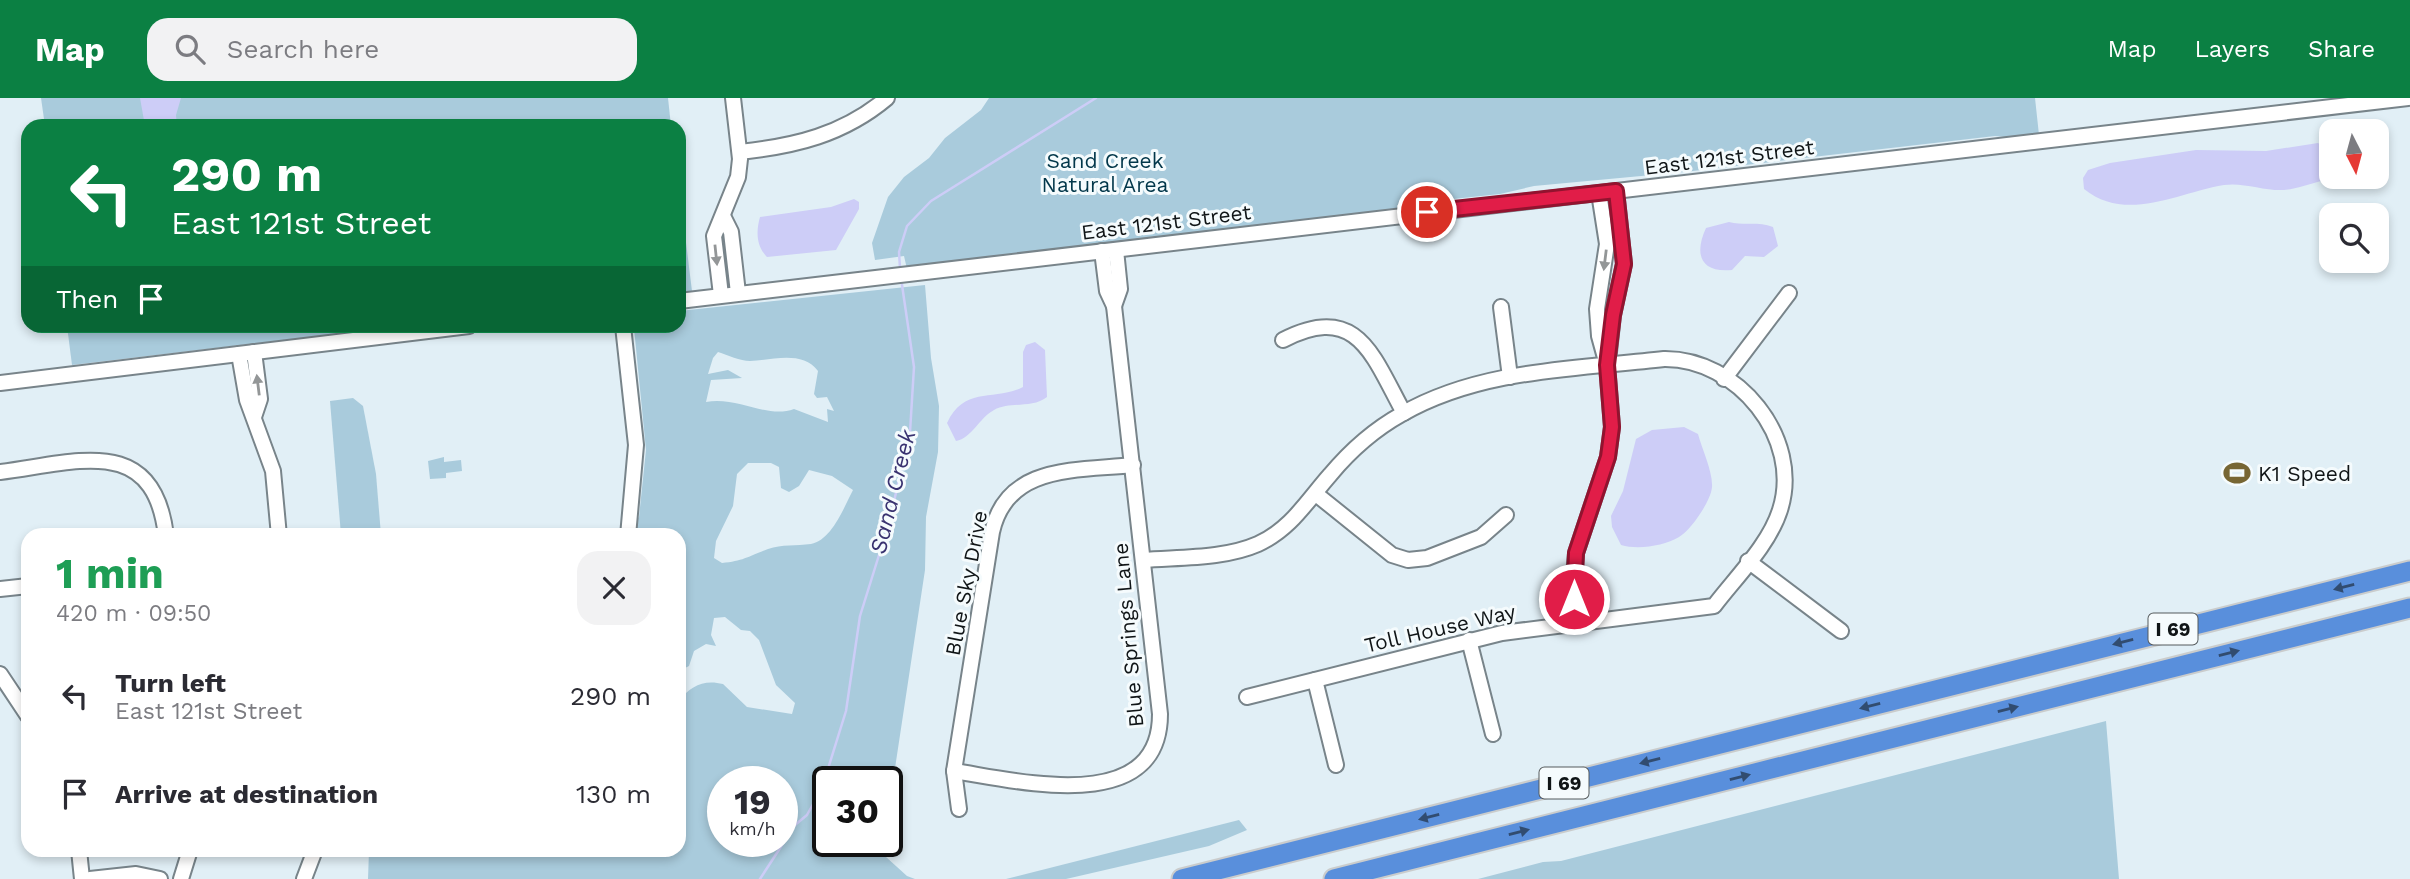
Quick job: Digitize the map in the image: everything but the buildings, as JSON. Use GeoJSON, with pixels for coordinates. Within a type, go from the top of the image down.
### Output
{"type":"FeatureCollection","features":[{"type":"Feature","properties":{"kind":"highway","name":"I 69"},"geometry":{"type":"LineString","coordinates":[[1182,879],[2410,571]]}},
{"type":"Feature","properties":{"kind":"highway","name":"I 69"},"geometry":{"type":"LineString","coordinates":[[1334,879],[2410,608]]}},
{"type":"Feature","properties":{"kind":"street"},"geometry":{"type":"LineString","coordinates":[[721,295],[714,236],[724,218],[738,177],[740,152],[733,98]]}},
{"type":"Feature","properties":{"kind":"street"},"geometry":{"type":"LineString","coordinates":[[740,152],[786,147],[819,138],[859,119],[887,98]]}},
{"type":"Feature","properties":{"kind":"street","name":"East 121st Street"},"geometry":{"type":"LineString","coordinates":[[686,300],[2408,98]]}},
{"type":"Feature","properties":{"kind":"street"},"geometry":{"type":"LineString","coordinates":[[1607,365],[1613,315],[1624,264],[1616,191]]}},
{"type":"Feature","properties":{"kind":"street"},"geometry":{"type":"LineString","coordinates":[[1576,623],[1573,585],[1576,553],[1610,441],[1612,405],[1597,309],[1606,244],[1599,193]]}},
{"type":"Feature","properties":{"kind":"street"},"geometry":{"type":"LineString","coordinates":[[724,218],[731,232],[738,293]]}},
{"type":"Feature","properties":{"kind":"street","name":"Blue Springs Lane"},"geometry":{"type":"LineString","coordinates":[[954,771],[1051,786],[1079,787],[1120,776],[1148,756],[1158,733],[1160,714],[1115,306],[1107,291],[1109,251]]}},
{"type":"Feature","properties":{"kind":"street"},"geometry":{"type":"LineString","coordinates":[[1724,379],[1789,293]]}},
{"type":"Feature","properties":{"kind":"street"},"geometry":{"type":"LineString","coordinates":[[1501,307],[1510,377]]}},
{"type":"Feature","properties":{"kind":"street"},"geometry":{"type":"LineString","coordinates":[[1283,340],[1302,332],[1326,327],[1339,327],[1355,334],[1368,348],[1404,413]]}},
{"type":"Feature","properties":{"kind":"street"},"geometry":{"type":"LineString","coordinates":[[0,383],[411,333]]}},
{"type":"Feature","properties":{"kind":"street"},"geometry":{"type":"LineString","coordinates":[[624,333],[636,445],[629,528]]}},
{"type":"Feature","properties":{"kind":"street"},"geometry":{"type":"LineString","coordinates":[[247,353],[247,400],[273,471],[278,528]]}},
{"type":"Feature","properties":{"kind":"street","name":"Toll House Way"},"geometry":{"type":"LineString","coordinates":[[1143,560],[1226,553],[1256,545],[1283,529],[1356,448],[1404,413],[1449,391],[1510,377],[1664,359],[1690,360],[1724,379],[1764,413],[1775,432],[1784,463],[1785,486],[1780,511],[1748,561],[1714,606],[1576,623],[1469,640],[1247,697]]}},
{"type":"Feature","properties":{"kind":"street"},"geometry":{"type":"LineString","coordinates":[[0,472],[97,461],[124,465],[153,487],[161,504],[165,528]]}},
{"type":"Feature","properties":{"kind":"street","name":"Blue Sky Drive"},"geometry":{"type":"LineString","coordinates":[[959,809],[954,771],[992,532],[999,509],[1007,497],[1020,486],[1042,476],[1133,465]]}},
{"type":"Feature","properties":{"kind":"street"},"geometry":{"type":"LineString","coordinates":[[1316,494],[1392,555],[1408,560],[1427,558],[1481,537],[1506,515]]}},
{"type":"Feature","properties":{"kind":"street"},"geometry":{"type":"LineString","coordinates":[[1748,561],[1841,631]]}},
{"type":"Feature","properties":{"kind":"street"},"geometry":{"type":"LineString","coordinates":[[0,589],[21,587]]}},
{"type":"Feature","properties":{"kind":"street"},"geometry":{"type":"LineString","coordinates":[[1469,640],[1493,734]]}},
{"type":"Feature","properties":{"kind":"street"},"geometry":{"type":"LineString","coordinates":[[0,674],[21,706]]}},
{"type":"Feature","properties":{"kind":"street"},"geometry":{"type":"LineString","coordinates":[[1315,680],[1336,765]]}},
{"type":"Feature","properties":{"kind":"street"},"geometry":{"type":"LineString","coordinates":[[80,857],[82,879]]}},
{"type":"Feature","properties":{"kind":"street"},"geometry":{"type":"LineString","coordinates":[[181,879],[188,857]]}},
{"type":"Feature","properties":{"kind":"street"},"geometry":{"type":"LineString","coordinates":[[304,879],[313,857]]}},
{"type":"Feature","properties":{"kind":"street"},"geometry":{"type":"LineString","coordinates":[[90,879],[136,874],[160,879]]}},
{"type":"Feature","properties":{"kind":"green space"},"geometry":{"type":"Polygon","coordinates":[[[41,98],[668,98],[670,119],[44,119],[41,98]]]}},
{"type":"Feature","properties":{"kind":"green space","name":"Sand Creek Natural Area"},"geometry":{"type":"Polygon","coordinates":[[[989,98],[2035,98],[2039,135],[2026,139],[1995,136],[1684,172],[1534,186],[1500,194],[1397,205],[1397,211],[907,269],[904,256],[875,260],[872,243],[888,197],[904,177],[929,158],[945,138],[981,110],[989,98]]]}},
{"type":"Feature","properties":{"kind":"green space"},"geometry":{"type":"Polygon","coordinates":[[[686,243],[692,291],[686,292],[686,243]]]}},
{"type":"Feature","properties":{"kind":"green space"},"geometry":{"type":"Polygon","coordinates":[[[925,285],[931,358],[939,406],[938,452],[926,517],[925,570],[895,766],[812,766],[812,857],[886,857],[907,876],[915,879],[368,879],[369,857],[686,857],[686,694],[698,685],[710,682],[723,684],[747,707],[792,714],[795,703],[776,685],[759,640],[750,631],[741,630],[725,617],[714,618],[711,635],[716,646],[706,644],[694,651],[686,668],[686,528],[628,528],[639,517],[646,450],[634,333],[686,333],[686,310],[925,285]],[[718,352],[708,374],[728,370],[742,378],[711,380],[706,402],[729,402],[773,411],[794,409],[828,422],[827,409],[834,411],[827,397],[817,398],[814,394],[818,371],[812,364],[796,358],[746,361],[718,352]],[[748,463],[737,474],[733,506],[716,541],[714,558],[722,563],[741,560],[773,547],[818,541],[831,530],[853,490],[832,476],[809,470],[799,486],[789,492],[781,488],[779,467],[771,463],[748,463]]]}},
{"type":"Feature","properties":{"kind":"green space"},"geometry":{"type":"Polygon","coordinates":[[[68,333],[344,333],[72,365],[68,333]]]}},
{"type":"Feature","properties":{"kind":"green space"},"geometry":{"type":"Polygon","coordinates":[[[353,398],[363,406],[376,474],[380,528],[340,528],[330,401],[353,398]]]}},
{"type":"Feature","properties":{"kind":"green space"},"geometry":{"type":"Polygon","coordinates":[[[444,457],[444,462],[461,460],[462,471],[446,473],[446,478],[430,479],[428,461],[444,457]]]}},
{"type":"Feature","properties":{"kind":"green space"},"geometry":{"type":"Polygon","coordinates":[[[2106,721],[2119,879],[1478,879],[1543,862],[1561,861],[2106,721]]]}},
{"type":"Feature","properties":{"kind":"green space"},"geometry":{"type":"Polygon","coordinates":[[[1239,820],[1247,830],[1209,846],[1066,879],[1006,879],[1239,820]]]}},
{"type":"Feature","properties":{"kind":"shaded area"},"geometry":{"type":"Polygon","coordinates":[[[140,98],[181,98],[176,119],[144,119],[140,98]]]}},
{"type":"Feature","properties":{"kind":"shaded area"},"geometry":{"type":"Polygon","coordinates":[[[2318,143],[2319,182],[2284,190],[2224,185],[2134,205],[2100,199],[2084,189],[2083,178],[2088,170],[2110,163],[2196,150],[2266,151],[2318,143]]]}},
{"type":"Feature","properties":{"kind":"shaded area"},"geometry":{"type":"Polygon","coordinates":[[[854,199],[859,202],[859,209],[836,250],[767,257],[761,248],[758,233],[760,217],[831,207],[854,199]]]}},
{"type":"Feature","properties":{"kind":"shaded area"},"geometry":{"type":"Polygon","coordinates":[[[1729,222],[1773,227],[1778,246],[1764,257],[1745,256],[1732,270],[1713,268],[1702,260],[1702,237],[1706,228],[1729,222]]]}},
{"type":"Feature","properties":{"kind":"shaded area"},"geometry":{"type":"Polygon","coordinates":[[[1035,342],[1045,350],[1047,397],[1035,403],[1000,407],[984,418],[967,436],[956,441],[947,423],[954,411],[971,399],[1023,387],[1023,352],[1026,345],[1035,342]]]}},
{"type":"Feature","properties":{"kind":"shaded area"},"geometry":{"type":"Polygon","coordinates":[[[1684,427],[1698,434],[1712,481],[1711,493],[1700,515],[1673,540],[1643,547],[1621,545],[1612,527],[1611,516],[1623,491],[1636,439],[1652,430],[1684,427]]]}},
{"type":"Feature","properties":{"kind":"waterway","name":"Sand Creek"},"geometry":{"type":"LineString","coordinates":[[900,268],[899,252],[907,226],[931,201],[1096,98]]}},
{"type":"Feature","properties":{"kind":"waterway","name":"Sand Creek"},"geometry":{"type":"LineString","coordinates":[[760,879],[795,825],[807,815],[822,788],[846,711],[860,616],[889,523],[910,432],[914,367],[901,278]]}},
{"type":"Feature","properties":{"kind":"place","name":"K1 Speed"},"geometry":{"type":"Point","coordinates":[2237,473]}},
{"type":"Feature","properties":{"kind":"route"},"geometry":{"type":"LineString","coordinates":[[1427,212],[1616,191],[1624,264],[1613,315],[1607,365],[1612,427],[1608,457],[1576,553],[1574,599]]}}]}
